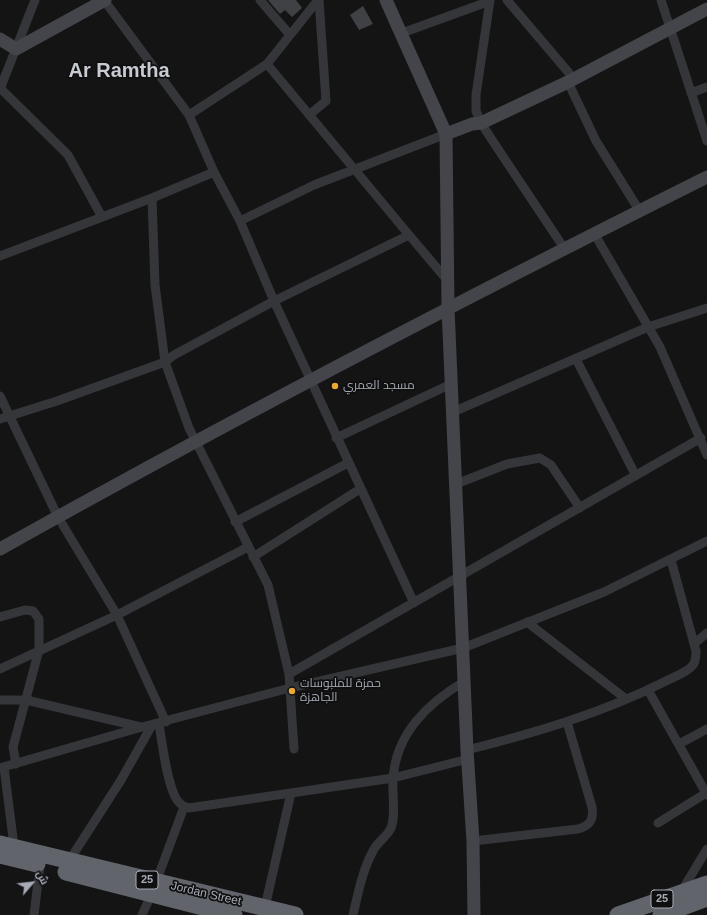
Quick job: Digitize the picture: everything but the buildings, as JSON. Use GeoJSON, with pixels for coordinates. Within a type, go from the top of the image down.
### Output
{"type":"FeatureCollection","features":[{"type":"Feature","properties":{"kind":"highway","name":"Jordan Street"},"geometry":{"type":"LineString","coordinates":[[5,848],[69,861],[222,910],[266,907],[295,915]]}},
{"type":"Feature","properties":{"kind":"highway","name":"Jordan Street"},"geometry":{"type":"LineString","coordinates":[[5,848],[40,865],[154,888]]}},
{"type":"Feature","properties":{"kind":"highway","name":"25"},"geometry":{"type":"LineString","coordinates":[[661,915],[677,906],[707,884]]}},
{"type":"Feature","properties":{"kind":"highway","name":"25"},"geometry":{"type":"LineString","coordinates":[[618,915],[677,906],[707,898]]}},
{"type":"Feature","properties":{"kind":"street"},"geometry":{"type":"LineString","coordinates":[[35,0],[0,88],[68,155],[102,217]]}},
{"type":"Feature","properties":{"kind":"street"},"geometry":{"type":"LineString","coordinates":[[16,50],[104,0],[188,115],[214,172],[240,221],[274,301],[336,438],[414,603]]}},
{"type":"Feature","properties":{"kind":"street"},"geometry":{"type":"LineString","coordinates":[[260,0],[290,35]]}},
{"type":"Feature","properties":{"kind":"street"},"geometry":{"type":"LineString","coordinates":[[188,115],[267,64],[319,0]]}},
{"type":"Feature","properties":{"kind":"street"},"geometry":{"type":"LineString","coordinates":[[309,115],[326,101],[319,0]]}},
{"type":"Feature","properties":{"kind":"street"},"geometry":{"type":"LineString","coordinates":[[386,0],[446,134],[449,281],[448,308],[473,841],[474,915]]}},
{"type":"Feature","properties":{"kind":"street"},"geometry":{"type":"LineString","coordinates":[[402,33],[490,0],[476,94],[475,107],[477,122],[564,248]]}},
{"type":"Feature","properties":{"kind":"street"},"geometry":{"type":"LineString","coordinates":[[507,0],[568,77],[596,141],[639,210]]}},
{"type":"Feature","properties":{"kind":"street"},"geometry":{"type":"LineString","coordinates":[[661,0],[707,141]]}},
{"type":"Feature","properties":{"kind":"street"},"geometry":{"type":"LineString","coordinates":[[240,221],[294,193],[355,171],[477,122],[568,77],[669,23],[707,0]]}},
{"type":"Feature","properties":{"kind":"street"},"geometry":{"type":"LineString","coordinates":[[669,23],[707,9]]}},
{"type":"Feature","properties":{"kind":"street"},"geometry":{"type":"LineString","coordinates":[[0,39],[16,50]]}},
{"type":"Feature","properties":{"kind":"street"},"geometry":{"type":"LineString","coordinates":[[267,64],[355,171],[449,281]]}},
{"type":"Feature","properties":{"kind":"street"},"geometry":{"type":"LineString","coordinates":[[691,93],[707,87]]}},
{"type":"Feature","properties":{"kind":"street"},"geometry":{"type":"LineString","coordinates":[[0,256],[152,198],[214,172]]}},
{"type":"Feature","properties":{"kind":"street"},"geometry":{"type":"LineString","coordinates":[[0,550],[196,440],[564,248],[707,177]]}},
{"type":"Feature","properties":{"kind":"street"},"geometry":{"type":"LineString","coordinates":[[152,198],[155,286],[165,362],[189,428],[268,585],[289,674],[294,749]]}},
{"type":"Feature","properties":{"kind":"street"},"geometry":{"type":"LineString","coordinates":[[594,233],[667,361],[707,455]]}},
{"type":"Feature","properties":{"kind":"street"},"geometry":{"type":"LineString","coordinates":[[0,419],[165,362],[174,355],[274,301],[409,235]]}},
{"type":"Feature","properties":{"kind":"street"},"geometry":{"type":"LineString","coordinates":[[453,412],[648,327],[707,308]]}},
{"type":"Feature","properties":{"kind":"street"},"geometry":{"type":"LineString","coordinates":[[576,359],[635,474]]}},
{"type":"Feature","properties":{"kind":"street"},"geometry":{"type":"LineString","coordinates":[[336,438],[451,384]]}},
{"type":"Feature","properties":{"kind":"street"},"geometry":{"type":"LineString","coordinates":[[0,396],[58,517],[118,615],[159,724],[172,789],[176,799],[184,807],[189,808],[393,778],[567,722],[648,690],[688,670],[695,660],[695,643],[671,560]]}},
{"type":"Feature","properties":{"kind":"street"},"geometry":{"type":"LineString","coordinates":[[289,674],[461,577],[580,508],[635,474],[700,438]]}},
{"type":"Feature","properties":{"kind":"street"},"geometry":{"type":"LineString","coordinates":[[456,484],[507,464],[540,458],[551,465],[580,508]]}},
{"type":"Feature","properties":{"kind":"street"},"geometry":{"type":"LineString","coordinates":[[235,522],[348,463]]}},
{"type":"Feature","properties":{"kind":"street"},"geometry":{"type":"LineString","coordinates":[[254,557],[360,489]]}},
{"type":"Feature","properties":{"kind":"street"},"geometry":{"type":"LineString","coordinates":[[5,848],[2,768],[142,727],[159,724],[290,688],[463,648],[604,592],[707,541]]}},
{"type":"Feature","properties":{"kind":"street"},"geometry":{"type":"LineString","coordinates":[[0,669],[118,615],[248,547]]}},
{"type":"Feature","properties":{"kind":"street"},"geometry":{"type":"LineString","coordinates":[[0,617],[26,610],[33,611],[39,619],[39,650],[13,747],[16,764]]}},
{"type":"Feature","properties":{"kind":"street"},"geometry":{"type":"LineString","coordinates":[[527,622],[626,699]]}},
{"type":"Feature","properties":{"kind":"street"},"geometry":{"type":"LineString","coordinates":[[695,643],[707,633]]}},
{"type":"Feature","properties":{"kind":"street"},"geometry":{"type":"LineString","coordinates":[[353,915],[369,858],[380,840],[387,835],[392,826],[393,778],[400,748],[407,733],[440,696],[465,681]]}},
{"type":"Feature","properties":{"kind":"street"},"geometry":{"type":"LineString","coordinates":[[648,690],[706,794],[658,823]]}},
{"type":"Feature","properties":{"kind":"street"},"geometry":{"type":"LineString","coordinates":[[0,700],[26,700],[142,727]]}},
{"type":"Feature","properties":{"kind":"street"},"geometry":{"type":"LineString","coordinates":[[473,841],[578,829],[588,824],[593,816],[592,807],[567,722]]}},
{"type":"Feature","properties":{"kind":"street"},"geometry":{"type":"LineString","coordinates":[[69,861],[159,724]]}},
{"type":"Feature","properties":{"kind":"street"},"geometry":{"type":"LineString","coordinates":[[678,744],[707,729]]}},
{"type":"Feature","properties":{"kind":"street"},"geometry":{"type":"LineString","coordinates":[[266,907],[291,793]]}},
{"type":"Feature","properties":{"kind":"street"},"geometry":{"type":"LineString","coordinates":[[142,915],[154,888],[184,807]]}},
{"type":"Feature","properties":{"kind":"street"},"geometry":{"type":"LineString","coordinates":[[677,906],[707,849]]}},
{"type":"Feature","properties":{"kind":"street"},"geometry":{"type":"LineString","coordinates":[[34,915],[40,865]]}},
{"type":"Feature","properties":{"kind":"place","name":"مسجد العمري"},"geometry":{"type":"Point","coordinates":[335,386]}},
{"type":"Feature","properties":{"kind":"place","name":"حمزة للملبوسات الجاهزة"},"geometry":{"type":"Point","coordinates":[292,691]}},
{"type":"Feature","properties":{"kind":"district","name":"Ar Ramtha"},"geometry":{"type":"Point","coordinates":[119,71]}}]}
